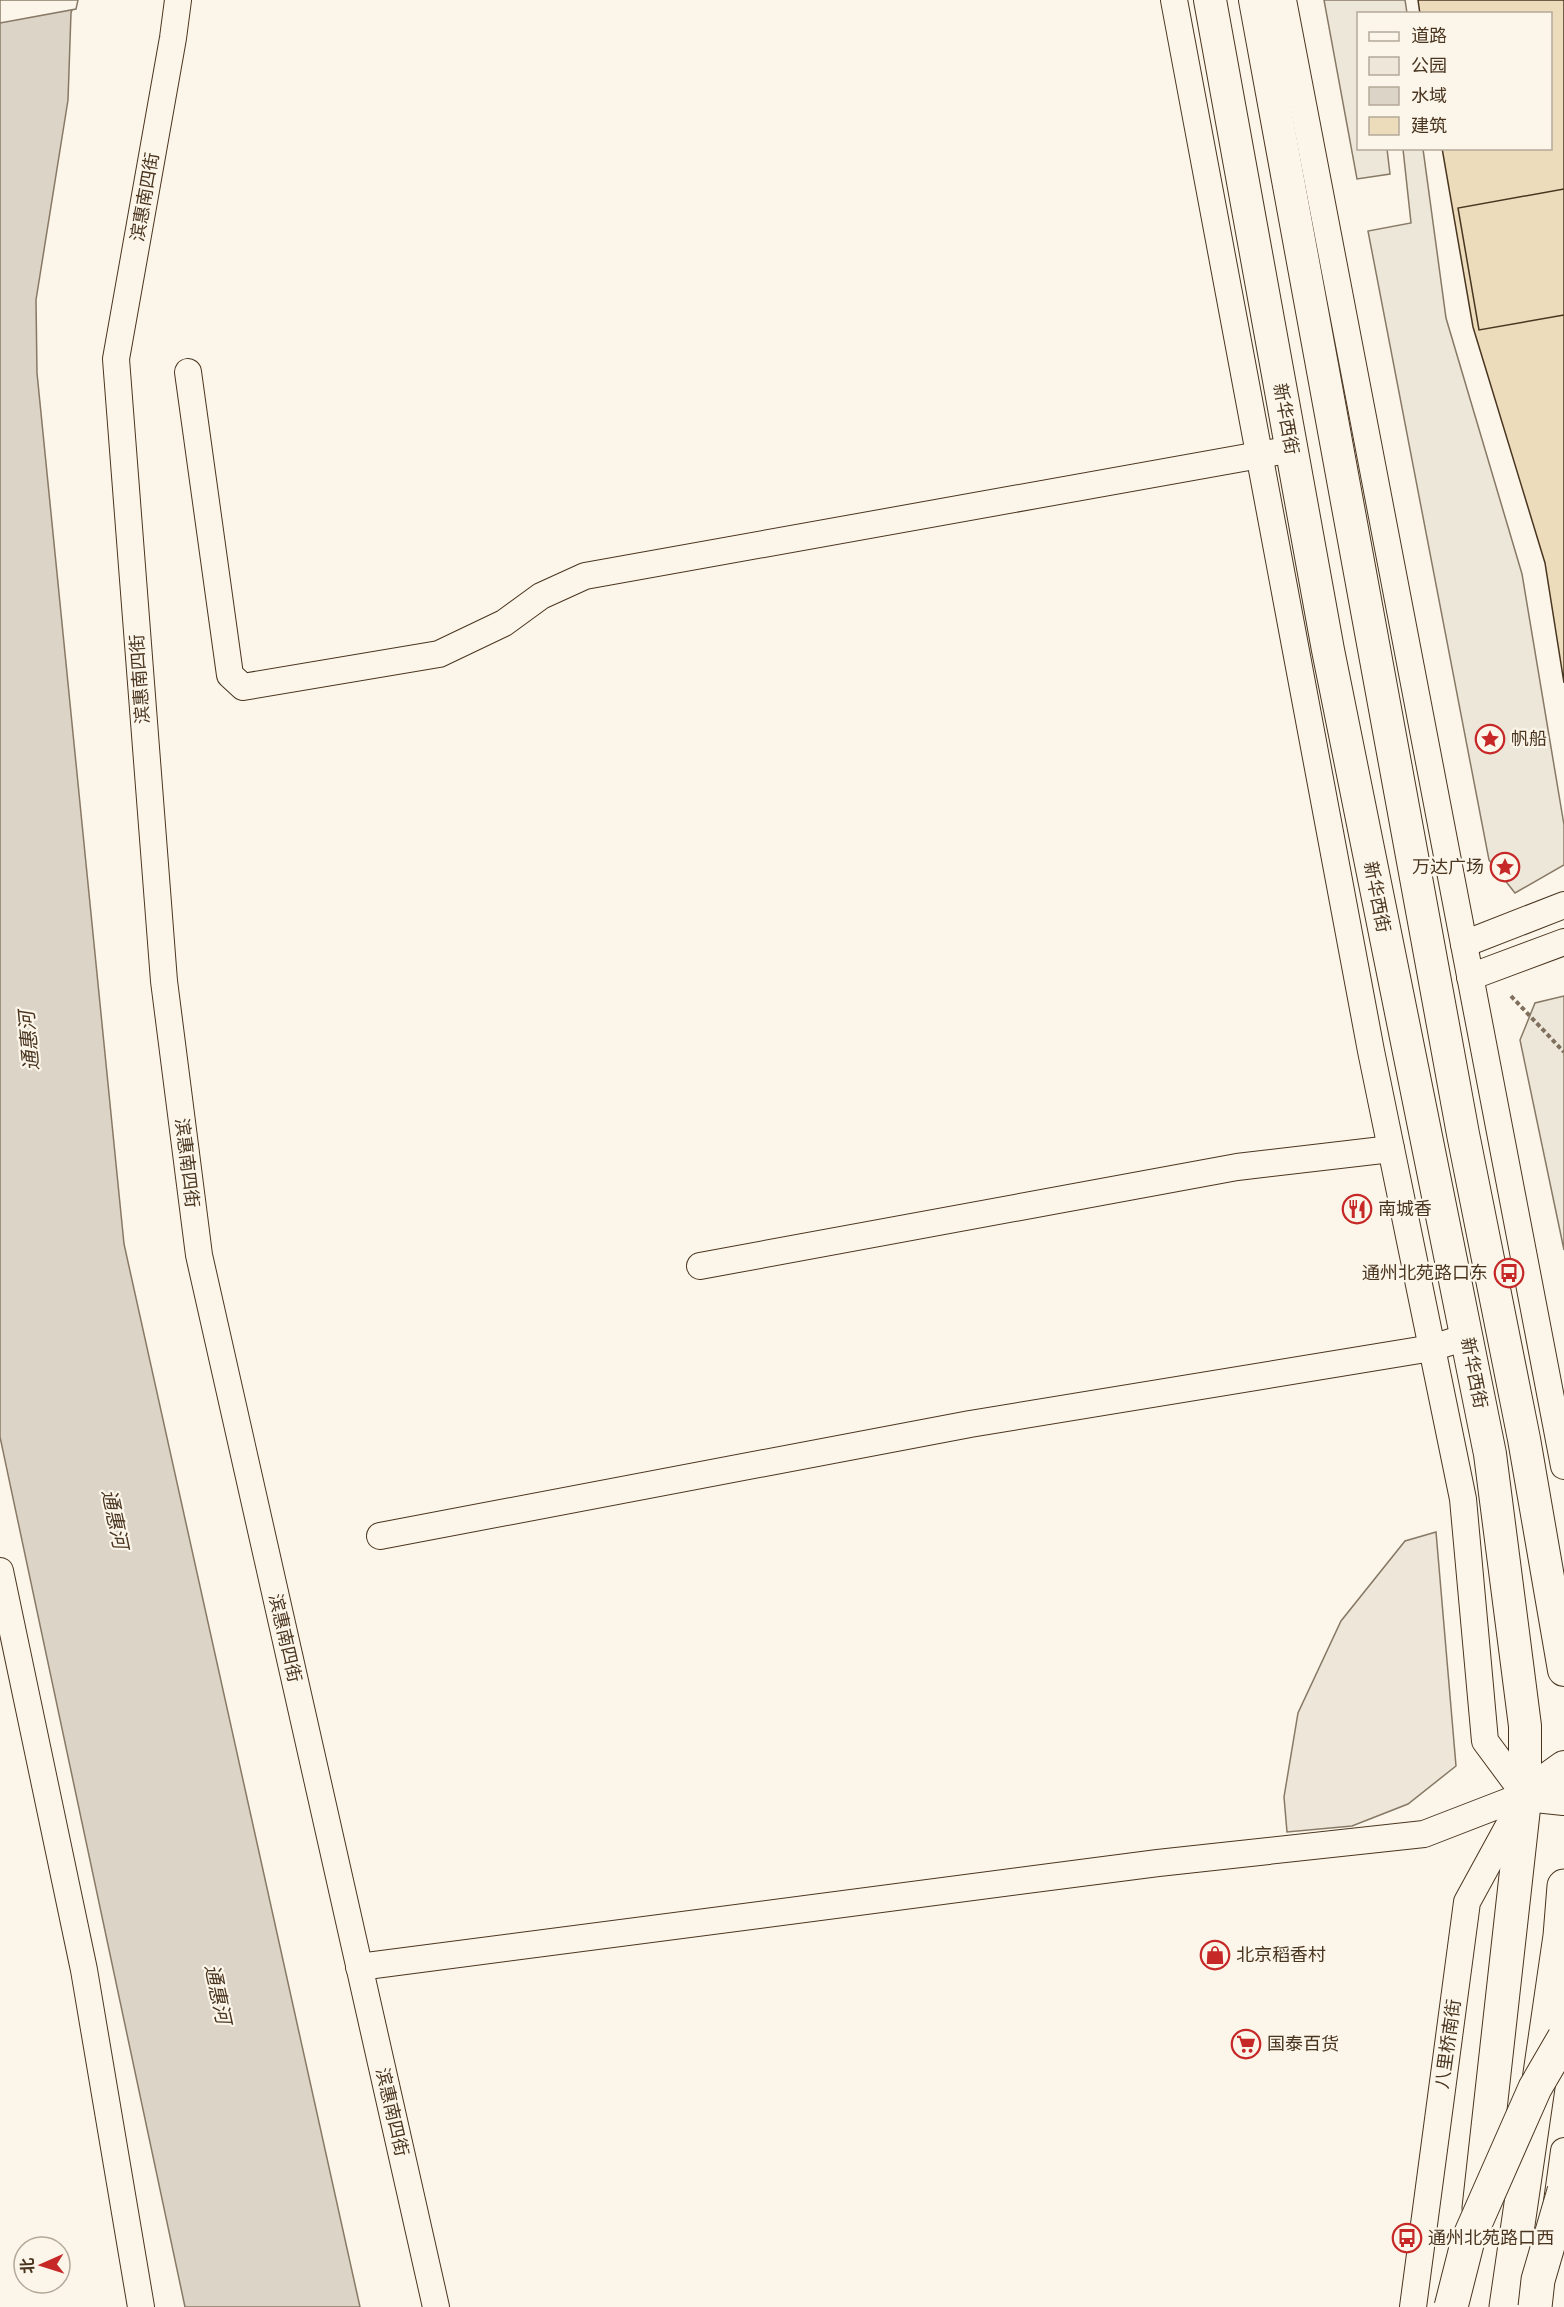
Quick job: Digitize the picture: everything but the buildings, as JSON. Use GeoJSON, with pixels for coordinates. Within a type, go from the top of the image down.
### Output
{"type":"FeatureCollection","features":[{"type":"Feature","properties":{"kind":"highway"},"geometry":{"type":"LineString","coordinates":[[1468,2307],[1525,1796]]}},
{"type":"Feature","properties":{"kind":"highway"},"geometry":{"type":"LineString","coordinates":[[1506,2307],[1560,1936],[1564,1886]]}},
{"type":"Feature","properties":{"kind":"highway"},"geometry":{"type":"LineString","coordinates":[[1451,2307],[1468,2240],[1535,2088],[1564,2038]]}},
{"type":"Feature","properties":{"kind":"highway"},"geometry":{"type":"LineString","coordinates":[[1535,2307],[1538,2280],[1564,2191]]}},
{"type":"Feature","properties":{"kind":"main road","name":"新华西街"},"geometry":{"type":"LineString","coordinates":[[1210,0],[1330,661],[1490,1454],[1525,1726],[1525,1796]]}},
{"type":"Feature","properties":{"kind":"main road","name":"新华西街"},"geometry":{"type":"LineString","coordinates":[[1255,0],[1463,1134],[1524,1439],[1564,1670]]}},
{"type":"Feature","properties":{"kind":"main road"},"geometry":{"type":"LineString","coordinates":[[1525,1796],[1564,1767]]}},
{"type":"Feature","properties":{"kind":"main road"},"geometry":{"type":"LineString","coordinates":[[1525,1796],[1564,1799]]}},
{"type":"Feature","properties":{"kind":"street","name":"滨惠南四街"},"geometry":{"type":"LineString","coordinates":[[178,0],[116,359],[164,981],[199,1255],[436,2307]]}},
{"type":"Feature","properties":{"kind":"street"},"geometry":{"type":"LineString","coordinates":[[359,1967],[1158,1863],[1425,1834],[1525,1796],[1485,1741],[1463,1499],[1391,1149],[1174,0]]}},
{"type":"Feature","properties":{"kind":"street"},"geometry":{"type":"LineString","coordinates":[[1283,0],[1564,1466]]}},
{"type":"Feature","properties":{"kind":"street"},"geometry":{"type":"LineString","coordinates":[[188,372],[230,675],[243,687],[439,654],[504,623],[541,597],[585,576],[1291,449]]}},
{"type":"Feature","properties":{"kind":"street"},"geometry":{"type":"LineString","coordinates":[[1464,944],[1564,905]]}},
{"type":"Feature","properties":{"kind":"street"},"geometry":{"type":"LineString","coordinates":[[1470,977],[1564,942]]}},
{"type":"Feature","properties":{"kind":"street"},"geometry":{"type":"LineString","coordinates":[[700,1266],[1228,1169],[1391,1149]]}},
{"type":"Feature","properties":{"kind":"street"},"geometry":{"type":"LineString","coordinates":[[380,1536],[970,1424],[1432,1348],[1466,1337]]}},
{"type":"Feature","properties":{"kind":"street"},"geometry":{"type":"LineString","coordinates":[[0,1571],[84,1970],[141,2307]]}},
{"type":"Feature","properties":{"kind":"street","name":"八里桥南街"},"geometry":{"type":"LineString","coordinates":[[1413,2307],[1467,1902],[1525,1796]]}},
{"type":"Feature","properties":{"kind":"street"},"geometry":{"type":"LineString","coordinates":[[1542,2307],[1564,2151]]}},
{"type":"Feature","properties":{"kind":"street"},"geometry":{"type":"LineString","coordinates":[[1552,2307],[1564,2262]]}},
{"type":"Feature","properties":{"kind":"path"},"geometry":{"type":"LineString","coordinates":[[1511,996],[1564,1052]]}},
{"type":"Feature","properties":{"kind":"green space"},"geometry":{"type":"Polygon","coordinates":[[[1436,1532],[1456,1766],[1408,1804],[1352,1826],[1287,1832],[1284,1797],[1298,1713],[1341,1621],[1405,1541],[1436,1532]]]}},
{"type":"Feature","properties":{"kind":"shaded area"},"geometry":{"type":"Polygon","coordinates":[[[1324,0],[1405,0],[1407,12],[1357,12],[1357,150],[1387,150],[1390,174],[1357,179],[1324,0]]]}},
{"type":"Feature","properties":{"kind":"shaded area"},"geometry":{"type":"Polygon","coordinates":[[[1403,150],[1423,150],[1446,318],[1522,574],[1564,825],[1564,865],[1515,893],[1489,860],[1368,231],[1411,223],[1403,150]]]}},
{"type":"Feature","properties":{"kind":"shaded area"},"geometry":{"type":"Polygon","coordinates":[[[1564,996],[1564,1250],[1520,1040],[1535,1003],[1564,996]]]}},
{"type":"Feature","properties":{"kind":"water","name":"通惠河"},"geometry":{"type":"Polygon","coordinates":[[[0,0],[75,0],[71,13],[68,100],[36,300],[37,373],[124,1244],[360,2307],[185,2307],[0,1437],[0,0]]]}},
{"type":"Feature","properties":{"kind":"pier"},"geometry":{"type":"Polygon","coordinates":[[[0,0],[78,0],[76,9],[0,23],[0,0]]]}},
{"type":"Feature","properties":{"kind":"place","name":"帆船"},"geometry":{"type":"Point","coordinates":[1490,739]}},
{"type":"Feature","properties":{"kind":"place","name":"万达广场"},"geometry":{"type":"Point","coordinates":[1505,867]}},
{"type":"Feature","properties":{"kind":"place","name":"南城香"},"geometry":{"type":"Point","coordinates":[1357,1209]}},
{"type":"Feature","properties":{"kind":"place","name":"通州北苑路口东"},"geometry":{"type":"Point","coordinates":[1509,1273]}},
{"type":"Feature","properties":{"kind":"place","name":"北京稻香村"},"geometry":{"type":"Point","coordinates":[1215,1955]}},
{"type":"Feature","properties":{"kind":"place","name":"国泰百货"},"geometry":{"type":"Point","coordinates":[1246,2044]}},
{"type":"Feature","properties":{"kind":"place","name":"通州北苑路口西"},"geometry":{"type":"Point","coordinates":[1407,2238]}}]}
